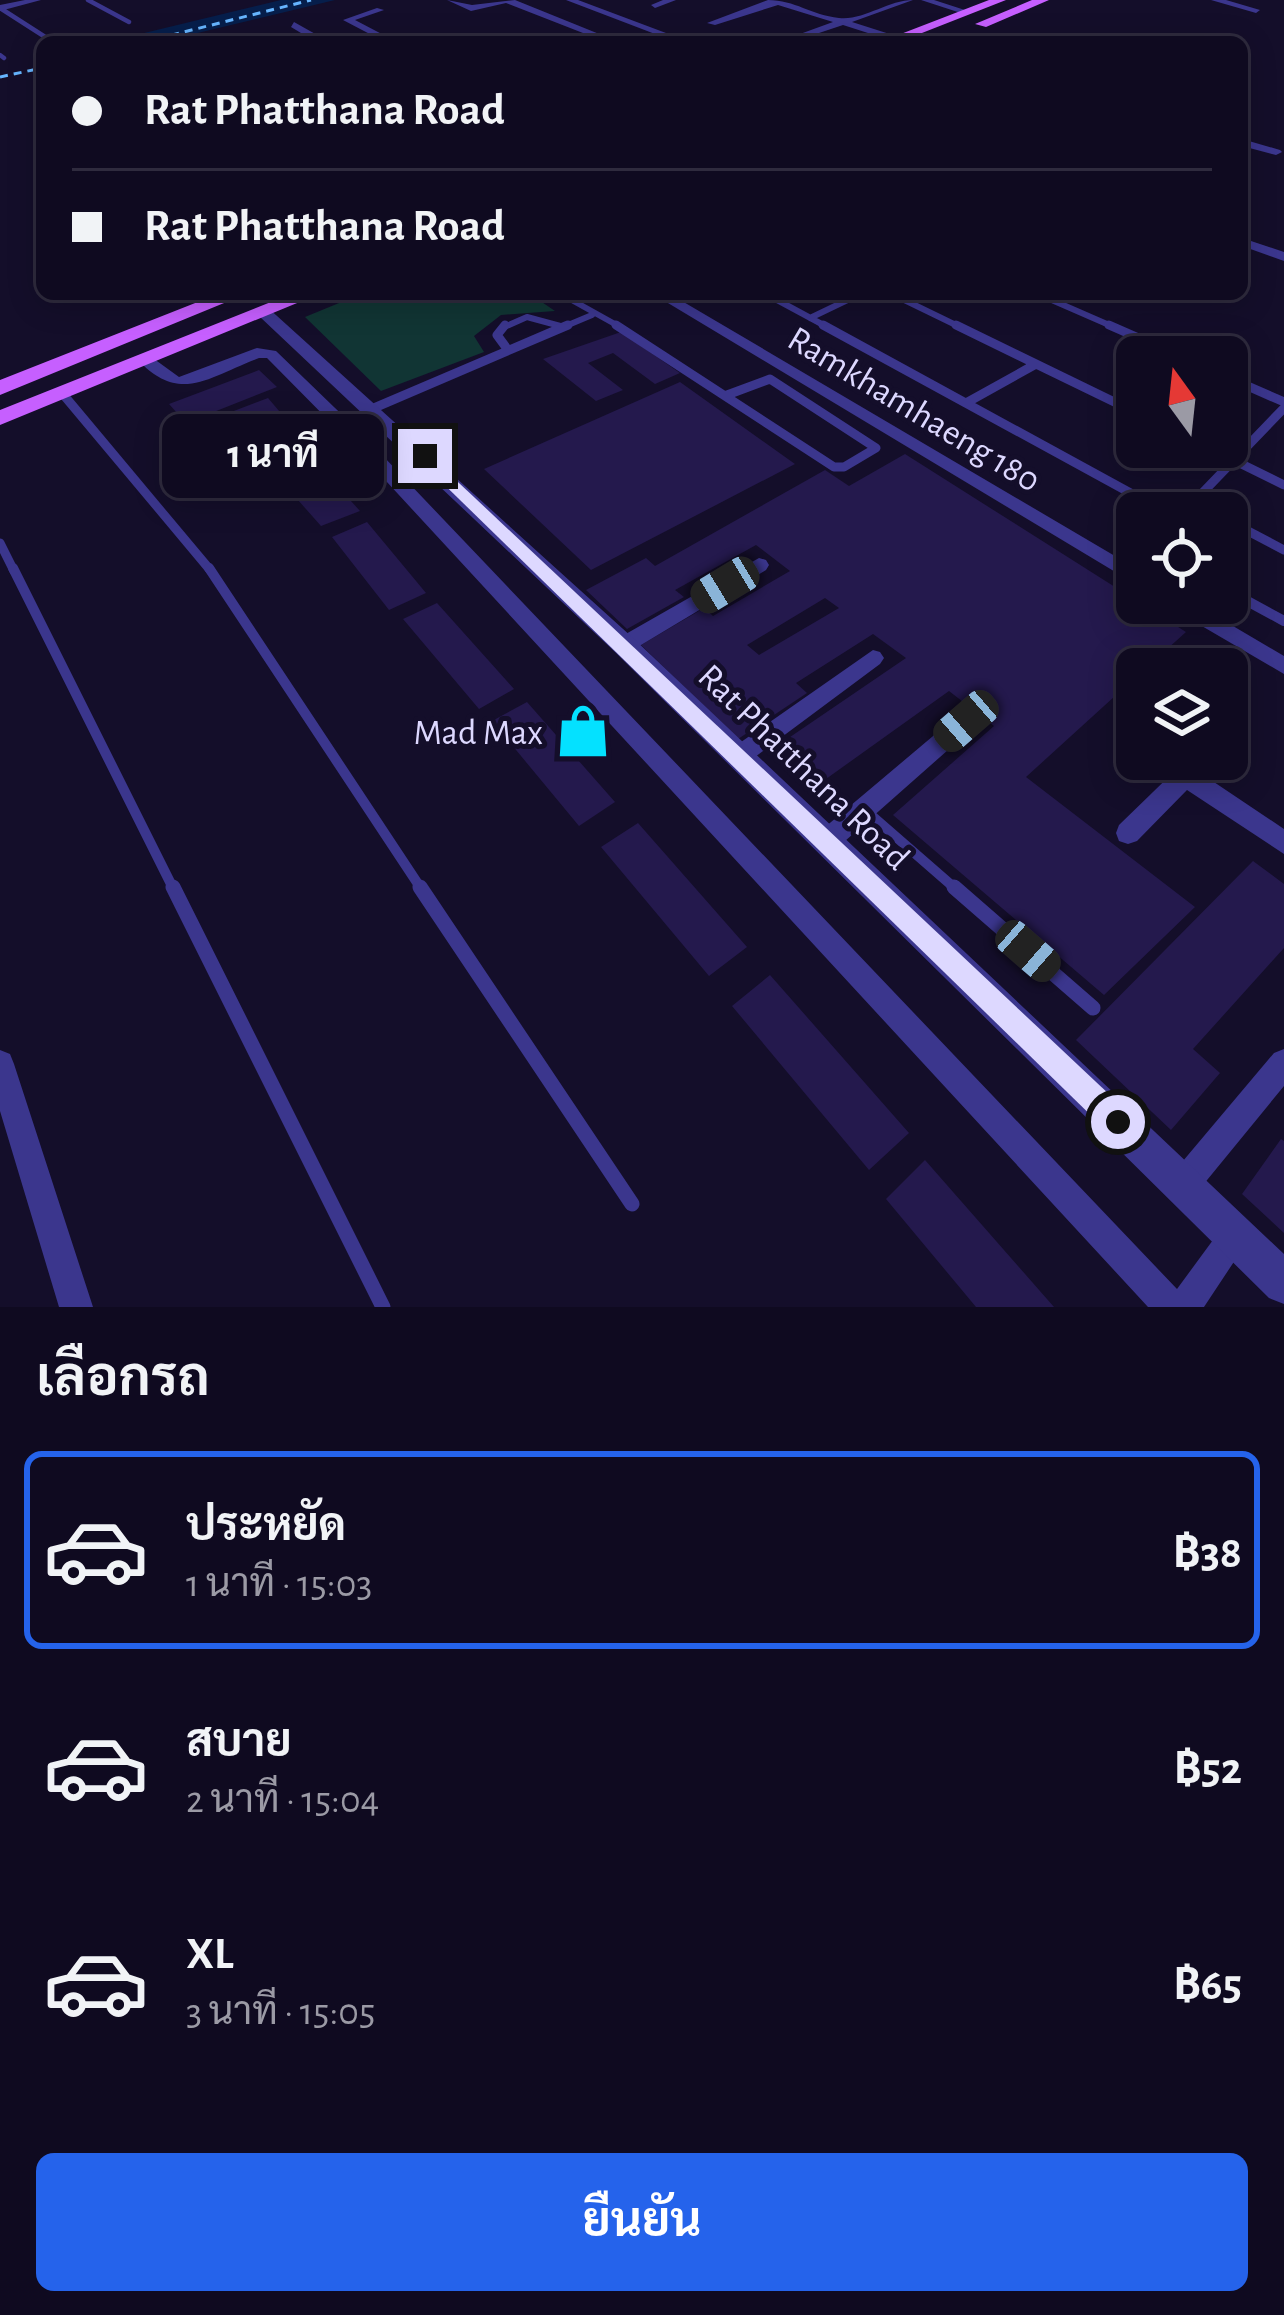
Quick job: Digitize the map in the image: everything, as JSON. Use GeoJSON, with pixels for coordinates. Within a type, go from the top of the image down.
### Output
{"type":"FeatureCollection","features":[{"type":"Feature","properties":{"kind":"main road"},"geometry":{"type":"LineString","coordinates":[[908,36],[1000,0]]}},
{"type":"Feature","properties":{"kind":"main road"},"geometry":{"type":"LineString","coordinates":[[949,36],[1043,0]]}},
{"type":"Feature","properties":{"kind":"main road"},"geometry":{"type":"LineString","coordinates":[[3,380],[220,300]]}},
{"type":"Feature","properties":{"kind":"main road"},"geometry":{"type":"LineString","coordinates":[[0,418],[145,359],[261,303]]}},
{"type":"Feature","properties":{"kind":"street"},"geometry":{"type":"LineString","coordinates":[[0,8],[38,0]]}},
{"type":"Feature","properties":{"kind":"street"},"geometry":{"type":"LineString","coordinates":[[451,0],[472,8],[507,0],[599,36]]}},
{"type":"Feature","properties":{"kind":"street"},"geometry":{"type":"LineString","coordinates":[[570,0],[669,36]]}},
{"type":"Feature","properties":{"kind":"street"},"geometry":{"type":"LineString","coordinates":[[655,5],[672,0]]}},
{"type":"Feature","properties":{"kind":"street"},"geometry":{"type":"LineString","coordinates":[[801,36],[909,0]]}},
{"type":"Feature","properties":{"kind":"street"},"geometry":{"type":"LineString","coordinates":[[925,0],[967,12]]}},
{"type":"Feature","properties":{"kind":"street"},"geometry":{"type":"LineString","coordinates":[[1215,0],[1256,10]]}},
{"type":"Feature","properties":{"kind":"street"},"geometry":{"type":"LineString","coordinates":[[712,22],[778,1],[891,36]]}},
{"type":"Feature","properties":{"kind":"street"},"geometry":{"type":"LineString","coordinates":[[379,36],[346,20],[380,10]]}},
{"type":"Feature","properties":{"kind":"street"},"geometry":{"type":"LineString","coordinates":[[524,24],[550,17]]}},
{"type":"Feature","properties":{"kind":"street"},"geometry":{"type":"LineString","coordinates":[[294,25],[313,36]]}},
{"type":"Feature","properties":{"kind":"street"},"geometry":{"type":"LineString","coordinates":[[1248,144],[1276,152]]}},
{"type":"Feature","properties":{"kind":"street"},"geometry":{"type":"LineString","coordinates":[[1248,244],[1284,257]]}},
{"type":"Feature","properties":{"kind":"street","name":"Ramkhamhaeng 180"},"geometry":{"type":"LineString","coordinates":[[670,300],[1116,565]]}},
{"type":"Feature","properties":{"kind":"street","name":"Rat Phatthana Road"},"geometry":{"type":"LineString","coordinates":[[261,303],[1284,1283]]}},
{"type":"Feature","properties":{"kind":"street"},"geometry":{"type":"LineString","coordinates":[[145,359],[168,379],[179,382],[257,353],[271,354],[357,439],[1171,1307]]}},
{"type":"Feature","properties":{"kind":"street"},"geometry":{"type":"LineString","coordinates":[[357,439],[383,416]]}},
{"type":"Feature","properties":{"kind":"street"},"geometry":{"type":"LineString","coordinates":[[624,646],[759,565]]}},
{"type":"Feature","properties":{"kind":"street"},"geometry":{"type":"LineString","coordinates":[[1213,624],[1284,666]]}},
{"type":"Feature","properties":{"kind":"street"},"geometry":{"type":"LineString","coordinates":[[739,756],[873,658]]}},
{"type":"Feature","properties":{"kind":"street"},"geometry":{"type":"LineString","coordinates":[[826,841],[966,721]]}},
{"type":"Feature","properties":{"kind":"street"},"geometry":{"type":"LineString","coordinates":[[1128,833],[1180,780]]}},
{"type":"Feature","properties":{"kind":"street"},"geometry":{"type":"LineString","coordinates":[[1209,780],[1284,843]]}},
{"type":"Feature","properties":{"kind":"street"},"geometry":{"type":"LineString","coordinates":[[1183,1185],[1284,1063]]}},
{"type":"Feature","properties":{"kind":"street"},"geometry":{"type":"LineString","coordinates":[[0,1064],[76,1307]]}},
{"type":"Feature","properties":{"kind":"street"},"geometry":{"type":"LineString","coordinates":[[1184,1307],[1235,1236]]}},
{"type":"Feature","properties":{"kind":"lane"},"geometry":{"type":"LineString","coordinates":[[88,0],[129,22]]}},
{"type":"Feature","properties":{"kind":"lane"},"geometry":{"type":"LineString","coordinates":[[0,8],[44,36]]}},
{"type":"Feature","properties":{"kind":"lane"},"geometry":{"type":"LineString","coordinates":[[570,300],[630,331],[833,466],[844,467],[876,448],[770,379],[727,395]]}},
{"type":"Feature","properties":{"kind":"lane"},"geometry":{"type":"LineString","coordinates":[[777,300],[1129,492]]}},
{"type":"Feature","properties":{"kind":"lane"},"geometry":{"type":"LineString","coordinates":[[810,318],[848,300]]}},
{"type":"Feature","properties":{"kind":"lane"},"geometry":{"type":"LineString","coordinates":[[904,300],[1116,403]]}},
{"type":"Feature","properties":{"kind":"lane"},"geometry":{"type":"LineString","coordinates":[[1052,300],[1134,336]]}},
{"type":"Feature","properties":{"kind":"lane"},"geometry":{"type":"LineString","coordinates":[[383,416],[508,350],[592,315]]}},
{"type":"Feature","properties":{"kind":"lane"},"geometry":{"type":"LineString","coordinates":[[508,350],[497,334],[511,320],[531,316],[564,326]]}},
{"type":"Feature","properties":{"kind":"lane"},"geometry":{"type":"LineString","coordinates":[[966,403],[1036,364]]}},
{"type":"Feature","properties":{"kind":"lane"},"geometry":{"type":"LineString","coordinates":[[1248,387],[1284,405],[1248,444]]}},
{"type":"Feature","properties":{"kind":"lane"},"geometry":{"type":"LineString","coordinates":[[62,392],[224,588],[632,1204]]}},
{"type":"Feature","properties":{"kind":"lane"},"geometry":{"type":"LineString","coordinates":[[1248,467],[1284,484]]}},
{"type":"Feature","properties":{"kind":"lane"},"geometry":{"type":"LineString","coordinates":[[1202,492],[1225,468]]}},
{"type":"Feature","properties":{"kind":"lane"},"geometry":{"type":"LineString","coordinates":[[1248,531],[1284,550]]}},
{"type":"Feature","properties":{"kind":"lane"},"geometry":{"type":"LineString","coordinates":[[0,543],[383,1307]]}},
{"type":"Feature","properties":{"kind":"lane"},"geometry":{"type":"LineString","coordinates":[[1248,601],[1284,621]]}},
{"type":"Feature","properties":{"kind":"lane"},"geometry":{"type":"LineString","coordinates":[[864,809],[1093,1008]]}},
{"type":"Feature","properties":{"kind":"green space"},"geometry":{"type":"Polygon","coordinates":[[[346,300],[539,300],[555,311],[501,315],[474,336],[484,352],[381,391],[305,317],[346,300]]]}},
{"type":"Feature","properties":{"kind":"water"},"geometry":{"type":"Polygon","coordinates":[[[281,0],[335,0],[185,36],[132,36],[281,0]]]}},
{"type":"Feature","properties":{"kind":"building"},"geometry":{"type":"Polygon","coordinates":[[[621,332],[680,373],[655,384],[613,353],[588,363],[623,390],[596,401],[543,359],[621,332]]]}},
{"type":"Feature","properties":{"kind":"building"},"geometry":{"type":"Polygon","coordinates":[[[259,370],[277,387],[186,423],[169,404],[259,370]]]}},
{"type":"Feature","properties":{"kind":"building"},"geometry":{"type":"Polygon","coordinates":[[[680,382],[795,464],[591,570],[484,469],[680,382]]]}},
{"type":"Feature","properties":{"kind":"building"},"geometry":{"type":"Polygon","coordinates":[[[268,398],[303,439],[257,455],[226,414],[268,398]]]}},
{"type":"Feature","properties":{"kind":"building"},"geometry":{"type":"Polygon","coordinates":[[[304,449],[360,511],[321,526],[266,464],[304,449]]]}},
{"type":"Feature","properties":{"kind":"building"},"geometry":{"type":"Polygon","coordinates":[[[905,454],[1116,588],[1116,624],[1173,624],[1186,632],[1168,648],[1116,648],[1116,695],[1026,777],[1195,907],[1104,995],[893,815],[994,726],[949,691],[812,789],[771,750],[906,658],[873,634],[796,683],[807,693],[738,739],[641,645],[704,608],[713,616],[790,571],[756,545],[675,590],[684,597],[627,629],[586,590],[646,558],[655,566],[825,470],[849,486],[905,454]],[[825,598],[747,645],[759,655],[839,608],[825,598]]]}},
{"type":"Feature","properties":{"kind":"building"},"geometry":{"type":"Polygon","coordinates":[[[367,522],[426,593],[389,610],[332,537],[367,522]]]}},
{"type":"Feature","properties":{"kind":"building"},"geometry":{"type":"Polygon","coordinates":[[[437,603],[514,689],[479,709],[403,619],[437,603]]]}},
{"type":"Feature","properties":{"kind":"building"},"geometry":{"type":"Polygon","coordinates":[[[527,702],[615,802],[579,826],[492,721],[527,702]]]}},
{"type":"Feature","properties":{"kind":"building"},"geometry":{"type":"Polygon","coordinates":[[[638,823],[747,947],[709,976],[601,847],[638,823]]]}},
{"type":"Feature","properties":{"kind":"building"},"geometry":{"type":"Polygon","coordinates":[[[1253,861],[1284,884],[1284,948],[1193,1049],[1220,1073],[1171,1130],[1076,1040],[1253,861]]]}},
{"type":"Feature","properties":{"kind":"building"},"geometry":{"type":"Polygon","coordinates":[[[770,975],[909,1133],[869,1170],[732,1006],[770,975]]]}},
{"type":"Feature","properties":{"kind":"building"},"geometry":{"type":"Polygon","coordinates":[[[1284,1141],[1284,1233],[1242,1194],[1284,1141]]]}},
{"type":"Feature","properties":{"kind":"building"},"geometry":{"type":"Polygon","coordinates":[[[925,1160],[1054,1307],[976,1307],[886,1199],[925,1160]]]}},
{"type":"Feature","properties":{"kind":"ferry route"},"geometry":{"type":"LineString","coordinates":[[168,36],[311,0]]}},
{"type":"Feature","properties":{"kind":"ferry route"},"geometry":{"type":"LineString","coordinates":[[0,77],[36,69]]}},
{"type":"Feature","properties":{"kind":"place","name":"Mad Max"},"geometry":{"type":"Point","coordinates":[583,731]}},
{"type":"Feature","properties":{"kind":"route"},"geometry":{"type":"LineString","coordinates":[[425,456],[1118,1122]]}}]}
